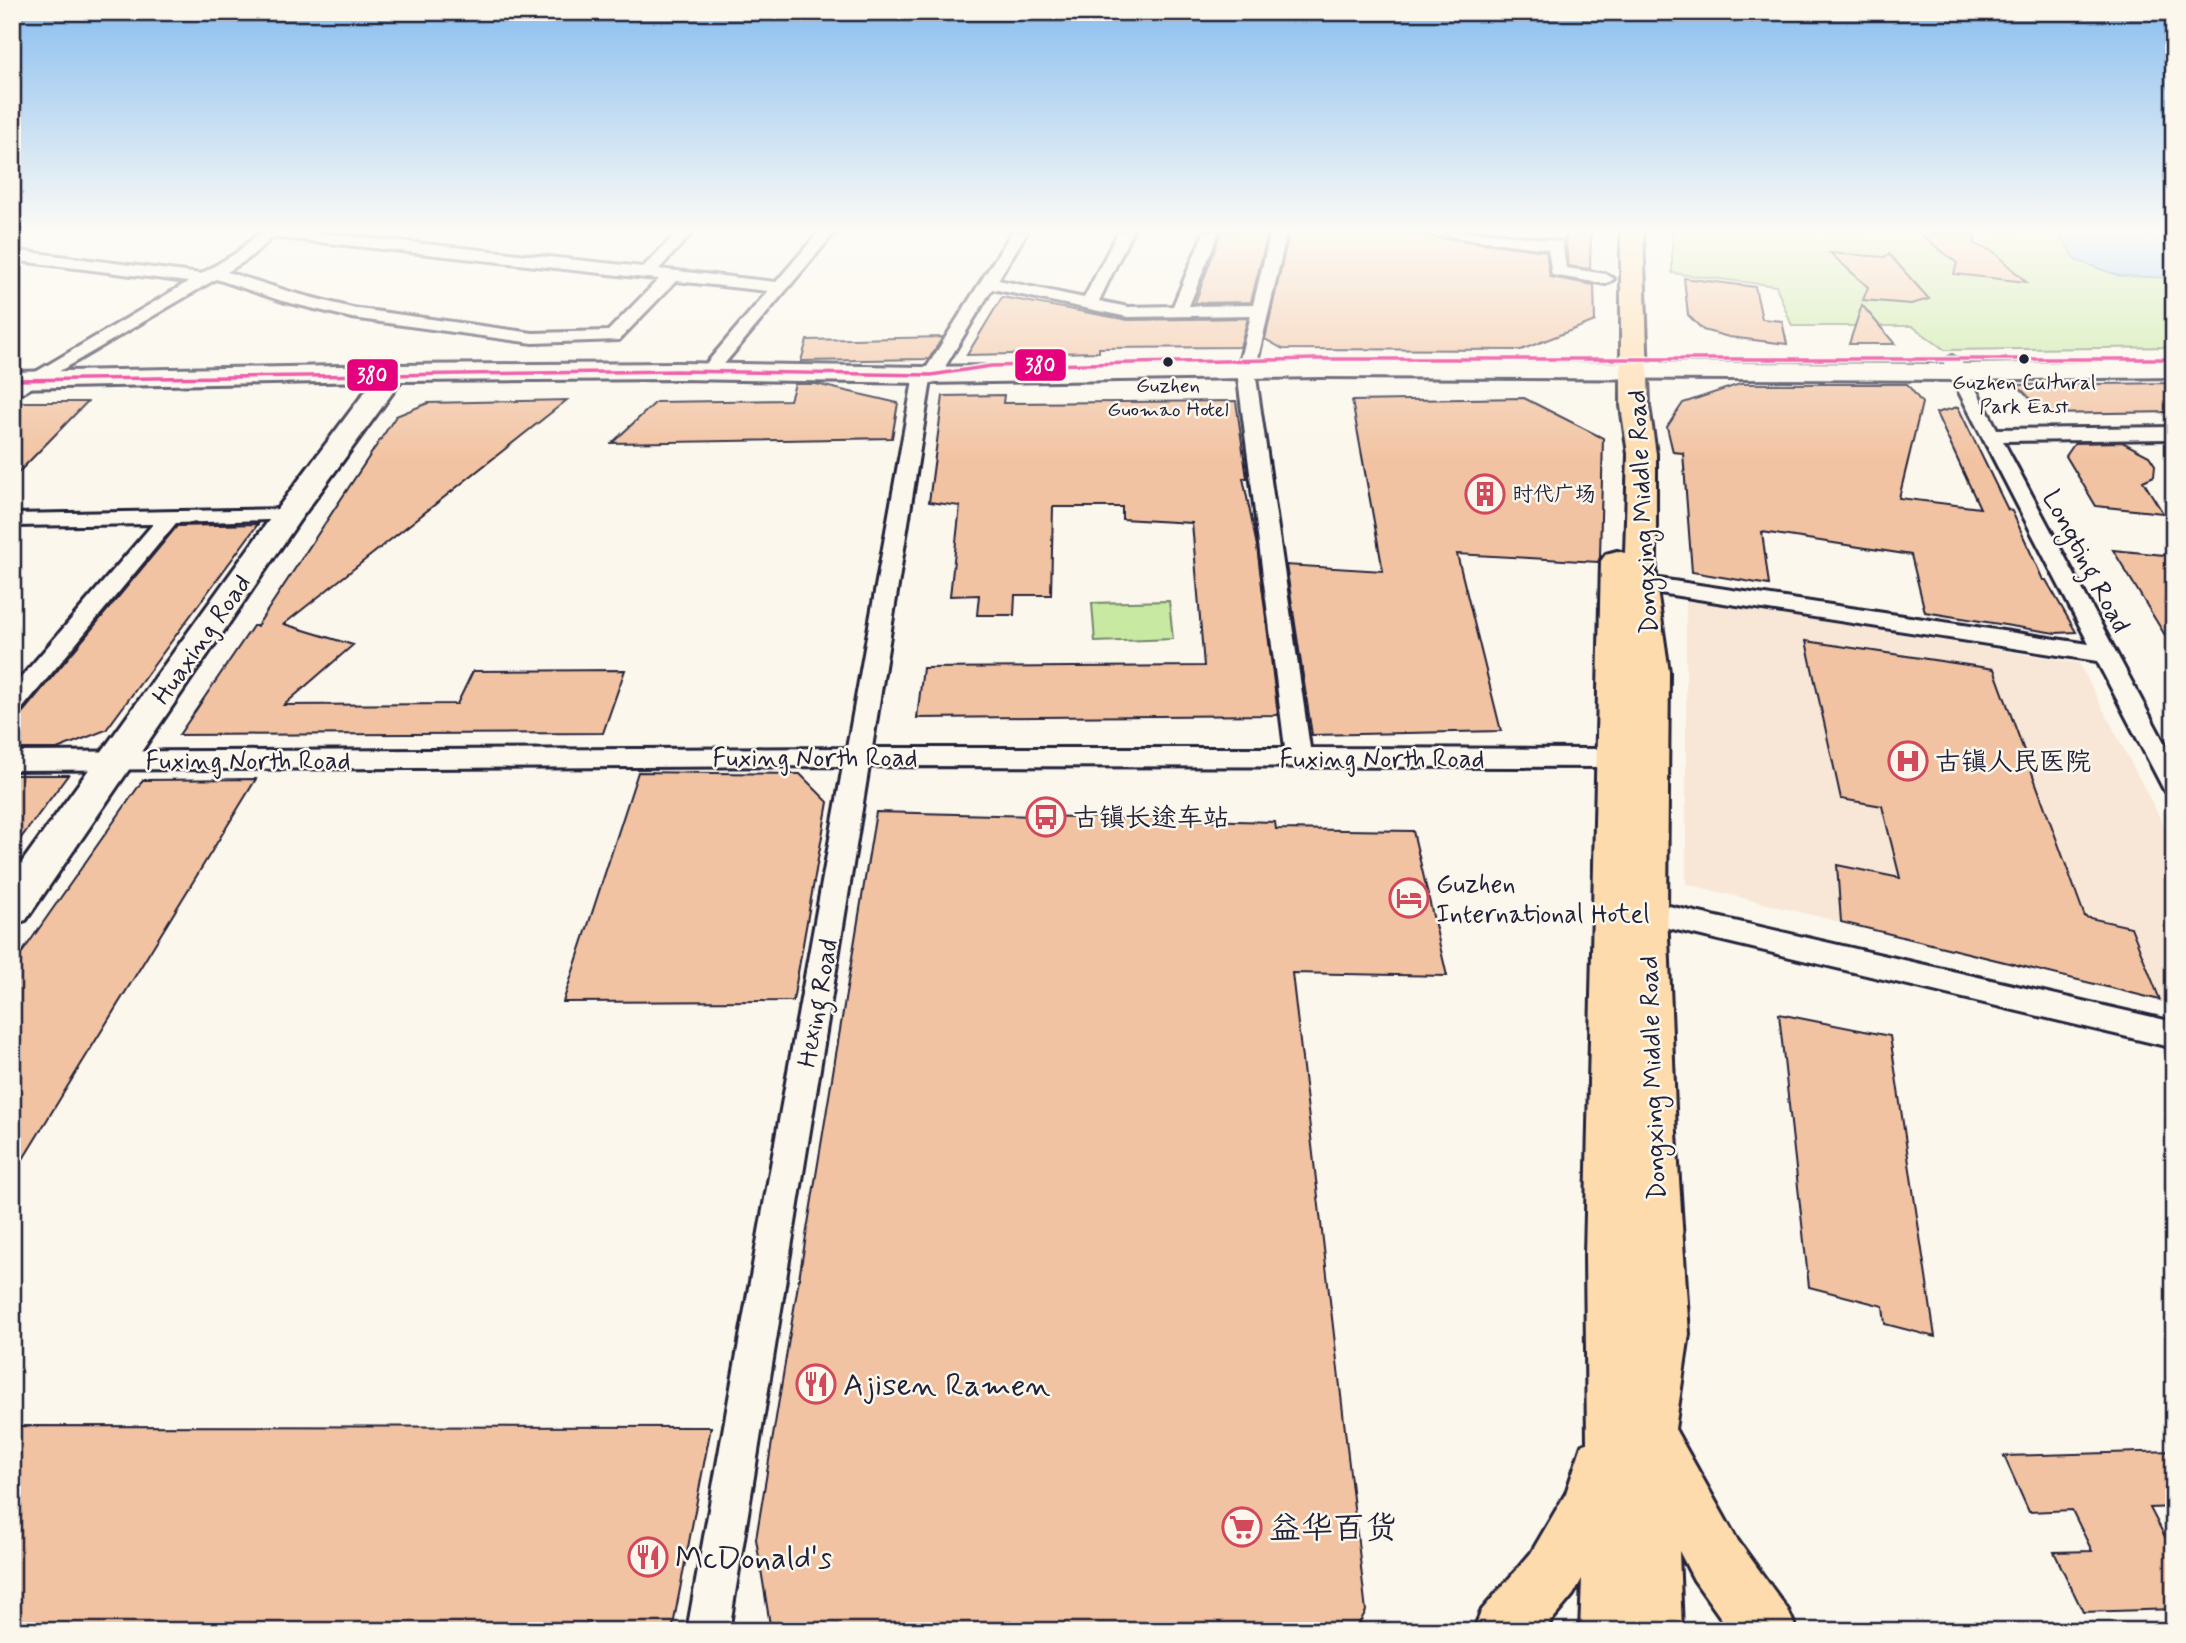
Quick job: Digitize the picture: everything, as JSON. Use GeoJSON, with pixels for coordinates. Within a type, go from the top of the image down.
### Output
{"type":"FeatureCollection","features":[{"type":"Feature","properties":{"kind":"main road","name":"Dongxing Middle Road"},"geometry":{"type":"LineString","coordinates":[[1610,1631],[1631,1424],[1663,1334],[1653,1133],[1647,912],[1652,672],[1640,583],[1642,454],[1635,406],[1623,365],[1612,309]]}},
{"type":"Feature","properties":{"kind":"main road","name":"Dongxing Middle Road"},"geometry":{"type":"LineString","coordinates":[[1627,309],[1616,530],[1617,758],[1611,1053],[1611,1328],[1631,1424],[1652,1631]]}},
{"type":"Feature","properties":{"kind":"main road"},"geometry":{"type":"LineString","coordinates":[[1955,367],[2174,359]]}},
{"type":"Feature","properties":{"kind":"main road"},"geometry":{"type":"LineString","coordinates":[[12,380],[393,373],[708,372],[927,375],[1247,365],[2174,369]]}},
{"type":"Feature","properties":{"kind":"main road","name":"Huaxing Road"},"geometry":{"type":"LineString","coordinates":[[12,908],[288,515],[393,373]]}},
{"type":"Feature","properties":{"kind":"main road"},"geometry":{"type":"LineString","coordinates":[[1503,1631],[1552,1574],[1592,1504],[1631,1424]]}},
{"type":"Feature","properties":{"kind":"main road"},"geometry":{"type":"LineString","coordinates":[[1631,1424],[1715,1559],[1767,1631]]}},
{"type":"Feature","properties":{"kind":"street"},"geometry":{"type":"LineString","coordinates":[[12,394],[42,379],[157,309]]}},
{"type":"Feature","properties":{"kind":"street"},"geometry":{"type":"LineString","coordinates":[[335,309],[533,338],[613,336],[639,309]]}},
{"type":"Feature","properties":{"kind":"street"},"geometry":{"type":"LineString","coordinates":[[708,372],[762,309]]}},
{"type":"Feature","properties":{"kind":"street"},"geometry":{"type":"LineString","coordinates":[[927,375],[971,309]]}},
{"type":"Feature","properties":{"kind":"street"},"geometry":{"type":"LineString","coordinates":[[1109,309],[1128,312],[1259,310],[1247,365],[1300,758]]}},
{"type":"Feature","properties":{"kind":"street","name":"Longting Road"},"geometry":{"type":"LineString","coordinates":[[1955,367],[2174,785]]}},
{"type":"Feature","properties":{"kind":"street","name":"Hexing Road"},"geometry":{"type":"LineString","coordinates":[[708,1631],[927,375]]}},
{"type":"Feature","properties":{"kind":"street"},"geometry":{"type":"LineString","coordinates":[[1990,435],[2174,433]]}},
{"type":"Feature","properties":{"kind":"street"},"geometry":{"type":"LineString","coordinates":[[12,520],[288,515]]}},
{"type":"Feature","properties":{"kind":"street"},"geometry":{"type":"LineString","coordinates":[[12,704],[170,517]]}},
{"type":"Feature","properties":{"kind":"street"},"geometry":{"type":"LineString","coordinates":[[1640,583],[2105,654]]}},
{"type":"Feature","properties":{"kind":"street","name":"Fuxing North Road"},"geometry":{"type":"LineString","coordinates":[[12,761],[859,757],[1617,758]]}},
{"type":"Feature","properties":{"kind":"street"},"geometry":{"type":"LineString","coordinates":[[1647,912],[2174,1035]]}},
{"type":"Feature","properties":{"kind":"shaded area","name":"古镇人民医院"},"geometry":{"type":"Polygon","coordinates":[[[1686,598],[2079,663],[2174,845],[2174,1004],[1686,884],[1686,598]]]}},
{"type":"Feature","properties":{"kind":"green space"},"geometry":{"type":"Polygon","coordinates":[[[1785,309],[2174,309],[2174,347],[1945,350],[1912,326],[1792,326],[1785,309]]]}},
{"type":"Feature","properties":{"kind":"green space"},"geometry":{"type":"Polygon","coordinates":[[[1169,601],[1173,639],[1095,642],[1092,603],[1169,601]]]}},
{"type":"Feature","properties":{"kind":"building"},"geometry":{"type":"Polygon","coordinates":[[[995,309],[1066,309],[1128,320],[1248,318],[1240,347],[1099,348],[1099,352],[967,355],[995,309]]]}},
{"type":"Feature","properties":{"kind":"building"},"geometry":{"type":"Polygon","coordinates":[[[1272,309],[1595,309],[1595,321],[1521,350],[1283,349],[1265,339],[1272,309]]]}},
{"type":"Feature","properties":{"kind":"building"},"geometry":{"type":"Polygon","coordinates":[[[1687,309],[1760,309],[1762,319],[1782,321],[1787,344],[1729,337],[1703,330],[1688,315],[1687,309]]]}},
{"type":"Feature","properties":{"kind":"building"},"geometry":{"type":"Polygon","coordinates":[[[1861,309],[1865,309],[1895,344],[1849,344],[1861,309]]]}},
{"type":"Feature","properties":{"kind":"building"},"geometry":{"type":"Polygon","coordinates":[[[943,337],[929,359],[801,361],[807,340],[943,337]]]}},
{"type":"Feature","properties":{"kind":"building"},"geometry":{"type":"Polygon","coordinates":[[[2174,383],[2174,412],[2045,414],[2017,385],[2174,383]]]}},
{"type":"Feature","properties":{"kind":"building"},"geometry":{"type":"Polygon","coordinates":[[[795,384],[816,384],[898,403],[892,438],[612,443],[656,402],[790,400],[795,384]]]}},
{"type":"Feature","properties":{"kind":"building"},"geometry":{"type":"Polygon","coordinates":[[[1740,384],[1907,384],[1922,403],[1899,498],[1980,508],[1936,413],[1958,407],[2008,510],[2012,511],[2043,580],[2046,580],[2076,632],[2055,633],[1925,612],[1911,555],[1762,532],[1769,585],[1692,572],[1683,453],[1673,452],[1667,427],[1683,403],[1740,384]]]}},
{"type":"Feature","properties":{"kind":"building"},"geometry":{"type":"Polygon","coordinates":[[[1004,395],[1003,403],[1236,401],[1247,478],[1243,478],[1257,546],[1278,715],[917,718],[923,668],[1204,666],[1192,523],[1122,519],[1122,507],[1053,507],[1051,595],[1015,595],[1014,615],[977,615],[979,595],[950,596],[960,506],[929,502],[943,396],[1004,395]]]}},
{"type":"Feature","properties":{"kind":"building"},"geometry":{"type":"Polygon","coordinates":[[[1524,398],[1603,438],[1600,557],[1598,562],[1457,554],[1501,731],[1312,735],[1286,565],[1383,571],[1352,401],[1524,398]]]}},
{"type":"Feature","properties":{"kind":"building"},"geometry":{"type":"Polygon","coordinates":[[[567,400],[284,624],[353,645],[284,705],[457,704],[473,671],[625,670],[603,733],[179,735],[253,626],[257,626],[396,416],[428,403],[567,400]]]}},
{"type":"Feature","properties":{"kind":"building"},"geometry":{"type":"Polygon","coordinates":[[[20,402],[87,402],[12,479],[12,406],[20,402]]]}},
{"type":"Feature","properties":{"kind":"building"},"geometry":{"type":"Polygon","coordinates":[[[2122,442],[2149,456],[2155,465],[2154,476],[2143,481],[2163,513],[2096,506],[2066,456],[2075,443],[2122,442]]]}},
{"type":"Feature","properties":{"kind":"building"},"geometry":{"type":"Polygon","coordinates":[[[258,524],[106,730],[57,749],[12,749],[12,720],[23,712],[177,526],[258,524]]]}},
{"type":"Feature","properties":{"kind":"building"},"geometry":{"type":"Polygon","coordinates":[[[2113,550],[2174,556],[2174,650],[2113,550]]]}},
{"type":"Feature","properties":{"kind":"building","name":"古镇人民医院"},"geometry":{"type":"Polygon","coordinates":[[[1806,641],[1994,669],[2085,917],[2131,927],[2160,1000],[1841,922],[1837,865],[1900,878],[1882,806],[1841,799],[1806,641]]]}},
{"type":"Feature","properties":{"kind":"building"},"geometry":{"type":"Polygon","coordinates":[[[638,772],[800,774],[828,802],[793,1001],[563,1002],[638,772]]]}},
{"type":"Feature","properties":{"kind":"building"},"geometry":{"type":"Polygon","coordinates":[[[12,775],[68,775],[12,850],[12,775]]]}},
{"type":"Feature","properties":{"kind":"building"},"geometry":{"type":"Polygon","coordinates":[[[256,779],[12,1177],[12,967],[143,780],[256,779]]]}},
{"type":"Feature","properties":{"kind":"building"},"geometry":{"type":"Polygon","coordinates":[[[876,812],[1275,822],[1276,829],[1413,831],[1447,976],[1292,973],[1366,1611],[1355,1631],[771,1631],[756,1539],[876,812]]]}},
{"type":"Feature","properties":{"kind":"building"},"geometry":{"type":"Polygon","coordinates":[[[1779,1014],[1890,1036],[1935,1337],[1885,1324],[1883,1306],[1809,1287],[1779,1014]]]}},
{"type":"Feature","properties":{"kind":"building"},"geometry":{"type":"Polygon","coordinates":[[[12,1426],[711,1427],[672,1631],[12,1631],[12,1426]]]}},
{"type":"Feature","properties":{"kind":"building"},"geometry":{"type":"Polygon","coordinates":[[[2174,1451],[2174,1507],[2150,1508],[2174,1554],[2174,1609],[2083,1612],[2054,1552],[2092,1551],[2072,1510],[2029,1512],[2004,1456],[2174,1451]]]}},
{"type":"Feature","properties":{"kind":"transit line","name":"380"},"geometry":{"type":"LineString","coordinates":[[12,380],[678,371],[931,375],[991,366],[1315,359],[2174,359]]}},
{"type":"Feature","properties":{"kind":"place","name":"Guzhen Cultural Park East"},"geometry":{"type":"Point","coordinates":[2024,359]}},
{"type":"Feature","properties":{"kind":"place","name":"Guzhen Guomao Hotel"},"geometry":{"type":"Point","coordinates":[1168,362]}},
{"type":"Feature","properties":{"kind":"place","name":"时代广场"},"geometry":{"type":"Point","coordinates":[1485,494]}},
{"type":"Feature","properties":{"kind":"place","name":"古镇人民医院"},"geometry":{"type":"Point","coordinates":[1908,761]}},
{"type":"Feature","properties":{"kind":"place","name":"古镇长途车站"},"geometry":{"type":"Point","coordinates":[1046,817]}},
{"type":"Feature","properties":{"kind":"place","name":"Guzhen International Hotel"},"geometry":{"type":"Point","coordinates":[1409,898]}},
{"type":"Feature","properties":{"kind":"place","name":"Ajisen Ramen"},"geometry":{"type":"Point","coordinates":[816,1384]}},
{"type":"Feature","properties":{"kind":"place","name":"益华百货"},"geometry":{"type":"Point","coordinates":[1242,1527]}},
{"type":"Feature","properties":{"kind":"place","name":"McDonald's"},"geometry":{"type":"Point","coordinates":[648,1557]}}]}
